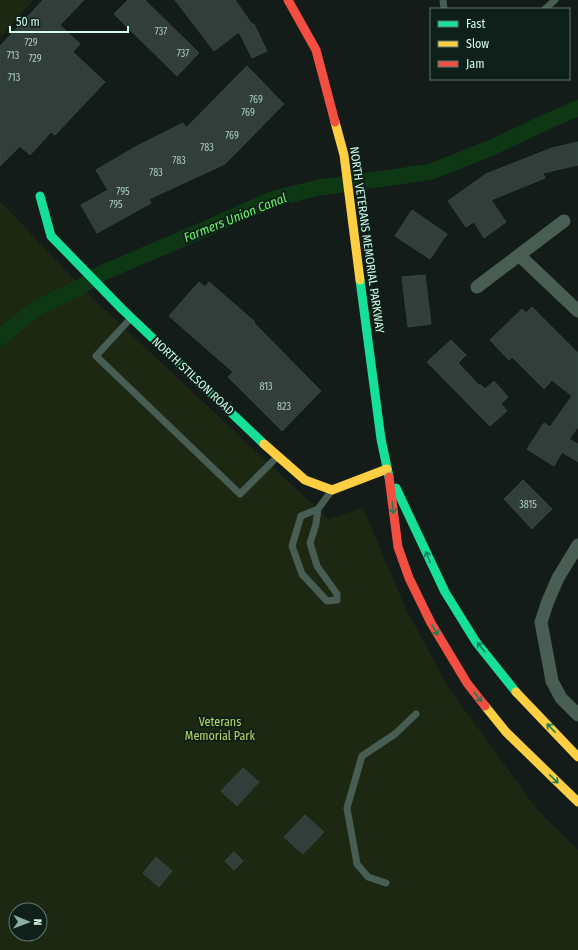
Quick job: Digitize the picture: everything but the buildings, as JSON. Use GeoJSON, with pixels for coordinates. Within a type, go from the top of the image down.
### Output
{"type":"FeatureCollection","features":[{"type":"Feature","properties":{"kind":"main road","name":"NORTH VETERANS MEMORIAL PARKWAY"},"geometry":{"type":"LineString","coordinates":[[288,0],[316,50],[344,155],[381,439],[387,469],[398,548],[409,578],[431,624],[467,683],[506,732],[578,802]]}},
{"type":"Feature","properties":{"kind":"main road","name":"NORTH STILSON ROAD"},"geometry":{"type":"LineString","coordinates":[[40,196],[51,236],[117,304],[305,480],[332,490]]}},
{"type":"Feature","properties":{"kind":"main road","name":"NORTH VETERANS MEMORIAL PARKWAY"},"geometry":{"type":"LineString","coordinates":[[387,469],[445,592],[476,642],[513,688],[578,757]]}},
{"type":"Feature","properties":{"kind":"main road"},"geometry":{"type":"LineString","coordinates":[[332,490],[387,469]]}},
{"type":"Feature","properties":{"kind":"street"},"geometry":{"type":"LineString","coordinates":[[477,287],[564,221]]}},
{"type":"Feature","properties":{"kind":"street"},"geometry":{"type":"LineString","coordinates":[[519,255],[578,311]]}},
{"type":"Feature","properties":{"kind":"street"},"geometry":{"type":"LineString","coordinates":[[578,545],[558,578],[541,622],[546,641],[552,681],[561,698],[578,715]]}},
{"type":"Feature","properties":{"kind":"lane"},"geometry":{"type":"LineString","coordinates":[[546,8],[555,0]]}},
{"type":"Feature","properties":{"kind":"lane"},"geometry":{"type":"LineString","coordinates":[[131,318],[96,356],[240,494],[278,456]]}},
{"type":"Feature","properties":{"kind":"lane"},"geometry":{"type":"LineString","coordinates":[[318,509],[300,516],[292,546],[302,574],[327,601],[338,600],[337,594],[317,566],[310,543],[316,524],[318,509],[332,490]]}},
{"type":"Feature","properties":{"kind":"lane"},"geometry":{"type":"LineString","coordinates":[[386,883],[368,877],[357,864],[347,808],[362,756],[395,734],[416,714]]}},
{"type":"Feature","properties":{"kind":"green space"},"geometry":{"type":"Polygon","coordinates":[[[0,0],[33,0],[0,38],[0,0]]]}},
{"type":"Feature","properties":{"kind":"green space","name":"Veterans Memorial Park"},"geometry":{"type":"Polygon","coordinates":[[[0,201],[85,291],[328,519],[363,508],[405,607],[448,687],[539,812],[578,850],[578,950],[0,950],[0,201]]]}},
{"type":"Feature","properties":{"kind":"waterway","name":"Farmers Union Canal"},"geometry":{"type":"LineString","coordinates":[[0,338],[35,309],[80,287],[102,273],[273,199],[317,188],[430,172],[491,148],[578,108]]}},
{"type":"Feature","properties":{"kind":"traffic: fast"},"geometry":{"type":"LineString","coordinates":[[40,196],[51,236],[122,309],[264,444]]}},
{"type":"Feature","properties":{"kind":"traffic: fast"},"geometry":{"type":"LineString","coordinates":[[360,280],[381,439],[389,477]]}},
{"type":"Feature","properties":{"kind":"traffic: fast"},"geometry":{"type":"LineString","coordinates":[[396,488],[445,592],[476,642],[516,692]]}},
{"type":"Feature","properties":{"kind":"traffic: slow"},"geometry":{"type":"LineString","coordinates":[[335,122],[344,155],[360,280]]}},
{"type":"Feature","properties":{"kind":"traffic: slow"},"geometry":{"type":"LineString","coordinates":[[264,444],[305,480],[332,490],[387,469]]}},
{"type":"Feature","properties":{"kind":"traffic: slow"},"geometry":{"type":"LineString","coordinates":[[516,692],[578,757]]}},
{"type":"Feature","properties":{"kind":"traffic: slow"},"geometry":{"type":"LineString","coordinates":[[485,706],[506,732],[578,802]]}},
{"type":"Feature","properties":{"kind":"traffic: jam"},"geometry":{"type":"LineString","coordinates":[[288,0],[316,50],[335,122]]}},
{"type":"Feature","properties":{"kind":"traffic: jam"},"geometry":{"type":"LineString","coordinates":[[389,477],[398,547],[409,578],[431,623],[467,683],[485,706]]}}]}
